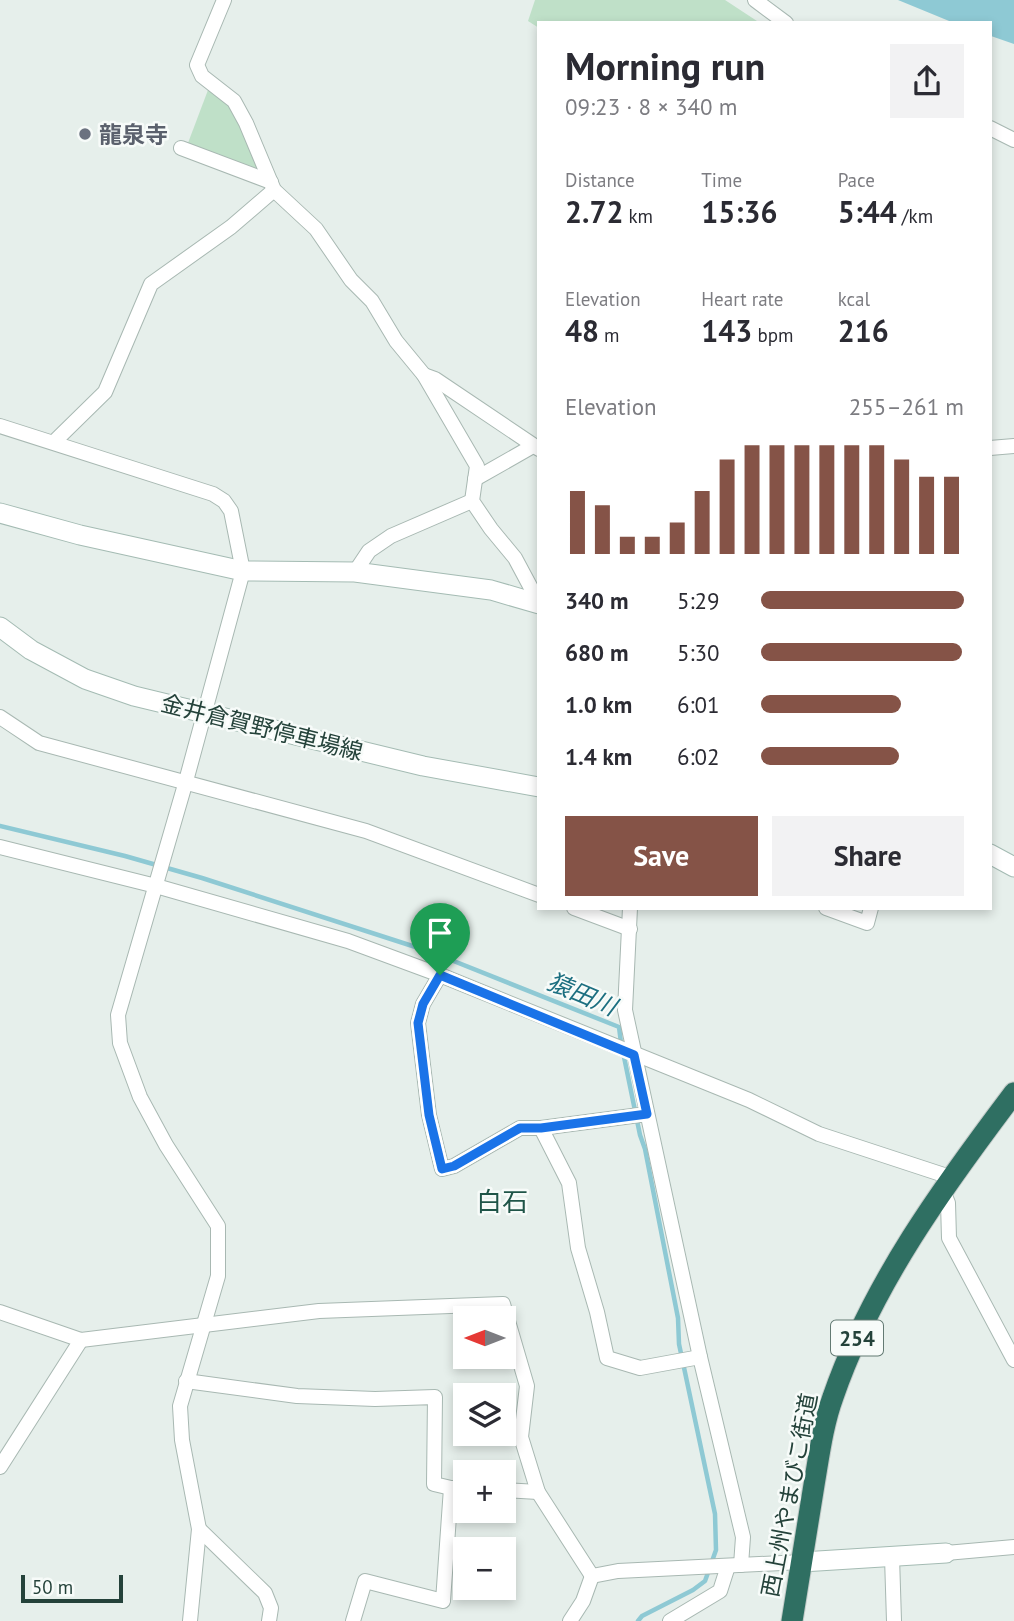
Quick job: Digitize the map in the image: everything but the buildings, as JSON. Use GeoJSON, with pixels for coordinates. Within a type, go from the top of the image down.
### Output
{"type":"FeatureCollection","features":[{"type":"Feature","properties":{"kind":"highway","name":"西上州やまびこ街道"},"geometry":{"type":"LineString","coordinates":[[792,1621],[820,1451],[832,1398],[862,1327],[894,1266],[946,1184],[1014,1093]]}},
{"type":"Feature","properties":{"kind":"street"},"geometry":{"type":"LineString","coordinates":[[224,0],[197,65],[202,76],[234,101],[272,186]]}},
{"type":"Feature","properties":{"kind":"street"},"geometry":{"type":"LineString","coordinates":[[755,0],[783,21]]}},
{"type":"Feature","properties":{"kind":"street"},"geometry":{"type":"LineString","coordinates":[[992,129],[1014,140]]}},
{"type":"Feature","properties":{"kind":"street"},"geometry":{"type":"LineString","coordinates":[[181,148],[272,186],[316,229],[424,376],[477,466],[472,501],[515,558],[537,600]]}},
{"type":"Feature","properties":{"kind":"street"},"geometry":{"type":"LineString","coordinates":[[54,442],[105,392],[151,284],[231,227],[272,186]]}},
{"type":"Feature","properties":{"kind":"street"},"geometry":{"type":"LineString","coordinates":[[424,376],[435,379],[536,447],[475,479]]}},
{"type":"Feature","properties":{"kind":"street"},"geometry":{"type":"LineString","coordinates":[[0,426],[213,494],[224,501],[230,511],[243,571],[118,1015],[120,1043],[140,1097],[166,1145],[218,1226],[218,1276],[180,1406],[182,1440],[199,1529],[190,1621]]}},
{"type":"Feature","properties":{"kind":"street"},"geometry":{"type":"LineString","coordinates":[[992,448],[1014,446]]}},
{"type":"Feature","properties":{"kind":"street"},"geometry":{"type":"LineString","coordinates":[[355,572],[369,551],[391,536],[472,501]]}},
{"type":"Feature","properties":{"kind":"street"},"geometry":{"type":"LineString","coordinates":[[0,513],[80,535],[243,571],[355,572],[491,590],[537,603]]}},
{"type":"Feature","properties":{"kind":"street","name":"金井倉賀野停車場線"},"geometry":{"type":"LineString","coordinates":[[0,628],[31,650],[85,679],[134,696],[423,766],[537,787]]}},
{"type":"Feature","properties":{"kind":"street"},"geometry":{"type":"LineString","coordinates":[[0,717],[38,743],[366,831],[537,894]]}},
{"type":"Feature","properties":{"kind":"street"},"geometry":{"type":"LineString","coordinates":[[0,847],[156,886],[348,941],[440,975],[761,1105],[819,1134],[946,1184],[949,1238],[1014,1360]]}},
{"type":"Feature","properties":{"kind":"street"},"geometry":{"type":"LineString","coordinates":[[992,855],[1014,867]]}},
{"type":"Feature","properties":{"kind":"street"},"geometry":{"type":"LineString","coordinates":[[579,910],[630,929]]}},
{"type":"Feature","properties":{"kind":"street"},"geometry":{"type":"LineString","coordinates":[[630,910],[625,1010],[632,1054],[698,1358],[743,1537],[735,1565],[720,1591],[670,1621]]}},
{"type":"Feature","properties":{"kind":"street"},"geometry":{"type":"LineString","coordinates":[[831,910],[867,923],[870,910]]}},
{"type":"Feature","properties":{"kind":"street"},"geometry":{"type":"LineString","coordinates":[[440,975],[423,1004],[418,1023],[429,1115],[442,1169],[454,1166],[520,1128],[541,1128],[644,1114]]}},
{"type":"Feature","properties":{"kind":"street"},"geometry":{"type":"LineString","coordinates":[[541,1128],[569,1183],[578,1248],[607,1358],[640,1368],[698,1358]]}},
{"type":"Feature","properties":{"kind":"street"},"geometry":{"type":"LineString","coordinates":[[0,1312],[81,1340],[319,1311],[503,1304],[527,1386],[522,1437],[538,1492],[592,1576]]}},
{"type":"Feature","properties":{"kind":"street"},"geometry":{"type":"LineString","coordinates":[[0,1467],[81,1340]]}},
{"type":"Feature","properties":{"kind":"street"},"geometry":{"type":"LineString","coordinates":[[186,1381],[298,1396],[375,1399],[435,1397],[434,1484],[453,1487]]}},
{"type":"Feature","properties":{"kind":"street"},"geometry":{"type":"LineString","coordinates":[[516,1491],[538,1492]]}},
{"type":"Feature","properties":{"kind":"street"},"geometry":{"type":"LineString","coordinates":[[353,1621],[365,1581],[443,1601],[453,1523]]}},
{"type":"Feature","properties":{"kind":"street"},"geometry":{"type":"LineString","coordinates":[[199,1529],[265,1593],[271,1608],[269,1621]]}},
{"type":"Feature","properties":{"kind":"street"},"geometry":{"type":"LineString","coordinates":[[592,1576],[618,1571],[802,1562],[1014,1547]]}},
{"type":"Feature","properties":{"kind":"street"},"geometry":{"type":"LineString","coordinates":[[892,1556],[894,1621]]}},
{"type":"Feature","properties":{"kind":"street"},"geometry":{"type":"LineString","coordinates":[[570,1621],[583,1601],[592,1576]]}},
{"type":"Feature","properties":{"kind":"green space"},"geometry":{"type":"Polygon","coordinates":[[[535,0],[725,0],[757,21],[537,21],[537,27],[528,21],[535,0]]]}},
{"type":"Feature","properties":{"kind":"green space"},"geometry":{"type":"Polygon","coordinates":[[[208,90],[232,107],[259,172],[188,143],[208,90]]]}},
{"type":"Feature","properties":{"kind":"water"},"geometry":{"type":"Polygon","coordinates":[[[898,0],[1014,0],[1014,44],[992,36],[992,21],[949,21],[898,0]]]}},
{"type":"Feature","properties":{"kind":"waterway","name":"猿田川"},"geometry":{"type":"LineString","coordinates":[[0,826],[125,856],[202,878],[431,952],[619,1027],[621,1043]]}},
{"type":"Feature","properties":{"kind":"waterway","name":"猿田川"},"geometry":{"type":"LineString","coordinates":[[623,1052],[645,1149],[678,1318],[679,1344],[715,1514],[716,1550],[705,1581],[642,1616],[638,1621]]}},
{"type":"Feature","properties":{"kind":"place","name":"龍泉寺"},"geometry":{"type":"Point","coordinates":[85,134]}},
{"type":"Feature","properties":{"kind":"district","name":"白石"},"geometry":{"type":"Point","coordinates":[502,1201]}},
{"type":"Feature","properties":{"kind":"route"},"geometry":{"type":"LineString","coordinates":[[440,975],[634,1055],[647,1114],[541,1128],[520,1128],[454,1166],[442,1169],[429,1115],[418,1023],[423,1004],[440,975]]}}]}
